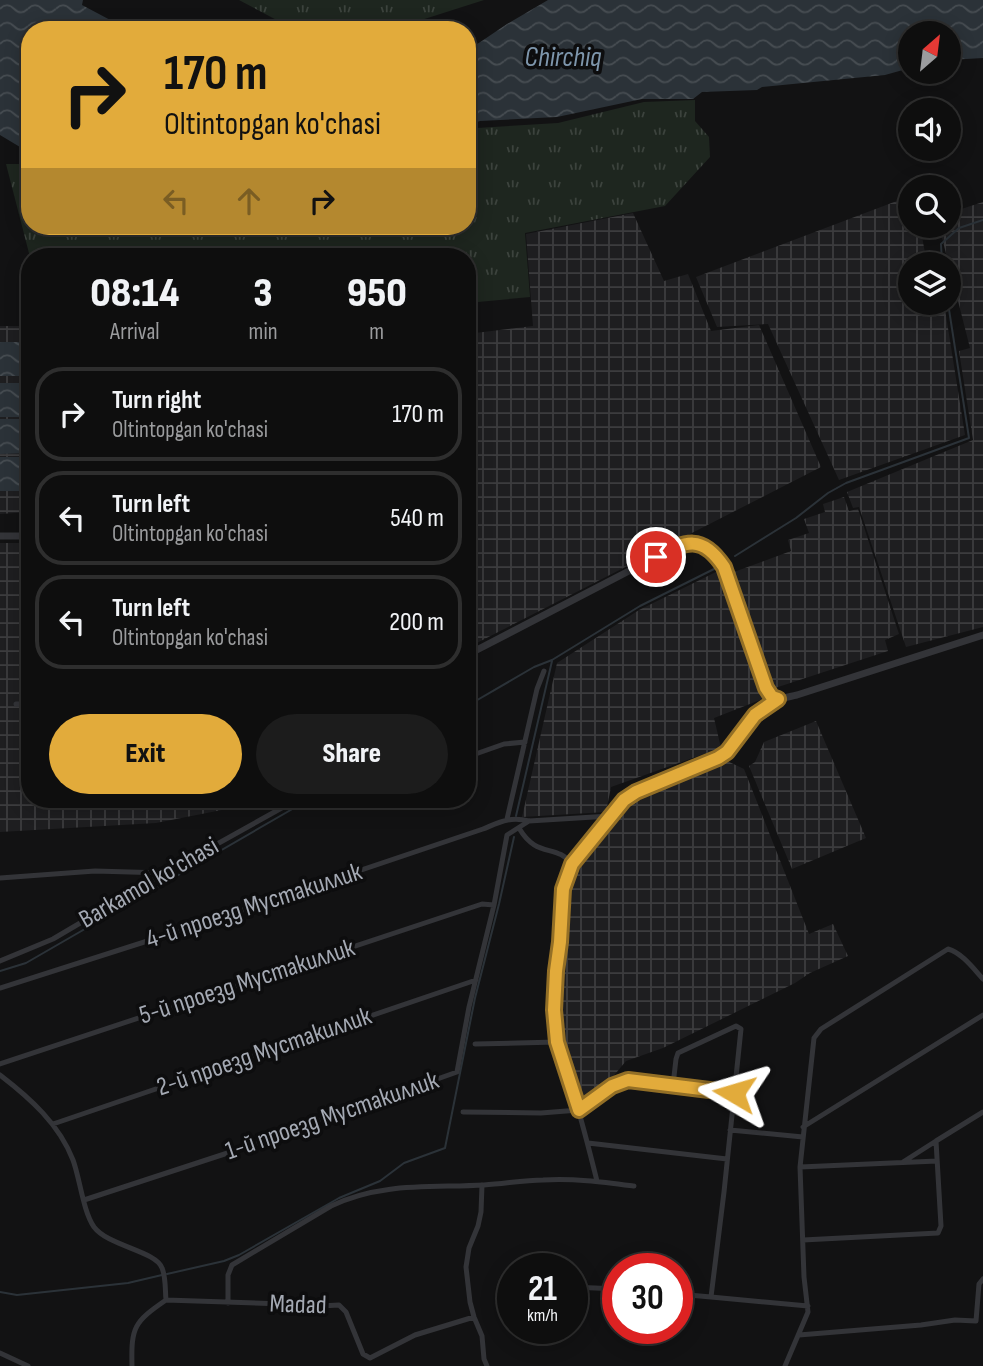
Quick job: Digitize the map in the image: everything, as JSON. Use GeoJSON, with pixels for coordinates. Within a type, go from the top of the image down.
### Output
{"type":"FeatureCollection","features":[{"type":"Feature","properties":{"kind":"street"},"geometry":{"type":"LineString","coordinates":[[0,537],[21,536]]}},
{"type":"Feature","properties":{"kind":"street"},"geometry":{"type":"LineString","coordinates":[[476,649],[679,545],[699,544],[710,551],[724,567],[766,688],[772,697],[778,699]]}},
{"type":"Feature","properties":{"kind":"street"},"geometry":{"type":"LineString","coordinates":[[597,1181],[579,1110],[557,1042],[554,1010],[563,889],[572,864],[624,800],[636,792],[718,758],[727,752],[755,715],[778,699],[983,635]]}},
{"type":"Feature","properties":{"kind":"street"},"geometry":{"type":"LineString","coordinates":[[529,821],[507,835],[504,821],[537,689],[544,671]]}},
{"type":"Feature","properties":{"kind":"street"},"geometry":{"type":"LineString","coordinates":[[16,704],[21,704]]}},
{"type":"Feature","properties":{"kind":"street"},"geometry":{"type":"LineString","coordinates":[[476,754],[504,744],[525,742]]}},
{"type":"Feature","properties":{"kind":"street","name":"Barkamol ko'chasi"},"geometry":{"type":"LineString","coordinates":[[0,961],[53,939],[282,808]]}},
{"type":"Feature","properties":{"kind":"street"},"geometry":{"type":"LineString","coordinates":[[504,821],[518,818],[529,821],[610,816]]}},
{"type":"Feature","properties":{"kind":"street","name":"4-й проезд Мустакиллик"},"geometry":{"type":"LineString","coordinates":[[0,988],[210,921],[504,821]]}},
{"type":"Feature","properties":{"kind":"street"},"geometry":{"type":"LineString","coordinates":[[519,828],[528,842],[563,855],[572,864]]}},
{"type":"Feature","properties":{"kind":"street","name":"1-й проезд Мустакиллик"},"geometry":{"type":"LineString","coordinates":[[84,1200],[249,1146],[457,1072],[507,835]]}},
{"type":"Feature","properties":{"kind":"street"},"geometry":{"type":"LineString","coordinates":[[0,878],[95,871],[165,873]]}},
{"type":"Feature","properties":{"kind":"street","name":"5-й проезд Мустакиллик"},"geometry":{"type":"LineString","coordinates":[[0,1064],[482,905],[494,905]]}},
{"type":"Feature","properties":{"kind":"street"},"geometry":{"type":"LineString","coordinates":[[785,1366],[807,1317],[808,1306],[804,1277],[800,1167],[814,1038],[821,1029],[948,949],[959,954],[983,979]]}},
{"type":"Feature","properties":{"kind":"street","name":"2-й проезд Мустакиллик"},"geometry":{"type":"LineString","coordinates":[[53,1124],[476,980]]}},
{"type":"Feature","properties":{"kind":"street"},"geometry":{"type":"LineString","coordinates":[[803,1127],[983,1015]]}},
{"type":"Feature","properties":{"kind":"street"},"geometry":{"type":"LineString","coordinates":[[673,1085],[678,1053],[736,1026],[741,1028],[711,1297]]}},
{"type":"Feature","properties":{"kind":"street"},"geometry":{"type":"LineString","coordinates":[[475,1044],[557,1042]]}},
{"type":"Feature","properties":{"kind":"street"},"geometry":{"type":"LineString","coordinates":[[0,1075],[25,1094],[63,1139],[73,1161],[94,1227],[102,1235],[158,1261],[163,1274],[166,1300],[148,1312],[134,1330],[131,1340],[132,1366]]}},
{"type":"Feature","properties":{"kind":"street"},"geometry":{"type":"LineString","coordinates":[[463,1112],[541,1113],[579,1110],[612,1086],[628,1080],[734,1093]]}},
{"type":"Feature","properties":{"kind":"street"},"geometry":{"type":"LineString","coordinates":[[901,1163],[983,1112]]}},
{"type":"Feature","properties":{"kind":"street"},"geometry":{"type":"LineString","coordinates":[[730,1130],[803,1137]]}},
{"type":"Feature","properties":{"kind":"street"},"geometry":{"type":"LineString","coordinates":[[803,1240],[937,1233],[941,1226],[936,1141]]}},
{"type":"Feature","properties":{"kind":"street"},"geometry":{"type":"LineString","coordinates":[[587,1143],[727,1159]]}},
{"type":"Feature","properties":{"kind":"street"},"geometry":{"type":"LineString","coordinates":[[800,1167],[937,1161]]}},
{"type":"Feature","properties":{"kind":"street"},"geometry":{"type":"LineString","coordinates":[[228,1303],[228,1275],[232,1265],[346,1198],[366,1192],[397,1187],[482,1185],[541,1180],[597,1181],[634,1186]]}},
{"type":"Feature","properties":{"kind":"street"},"geometry":{"type":"LineString","coordinates":[[482,1185],[480,1219],[467,1258],[467,1277],[487,1366]]}},
{"type":"Feature","properties":{"kind":"street"},"geometry":{"type":"LineString","coordinates":[[799,1335],[955,1320],[976,1321],[979,1284],[983,1279]]}},
{"type":"Feature","properties":{"kind":"street"},"geometry":{"type":"LineString","coordinates":[[693,1295],[808,1306]]}},
{"type":"Feature","properties":{"kind":"street","name":"Madad"},"geometry":{"type":"LineString","coordinates":[[166,1300],[303,1307],[339,1306],[346,1312],[363,1354],[370,1358],[415,1335],[474,1317]]}},
{"type":"Feature","properties":{"kind":"street"},"geometry":{"type":"LineString","coordinates":[[0,1353],[28,1366]]}},
{"type":"Feature","properties":{"kind":"shaded area"},"geometry":{"type":"Polygon","coordinates":[[[898,201],[898,238],[922,238],[925,252],[898,252],[898,315],[946,315],[965,435],[839,480],[768,324],[717,327],[696,277],[898,201]]]}},
{"type":"Feature","properties":{"kind":"shaded area"},"geometry":{"type":"Polygon","coordinates":[[[983,202],[983,627],[906,647],[859,507],[853,508],[847,492],[973,440],[959,351],[970,348],[961,313],[961,252],[946,252],[942,238],[961,238],[961,209],[983,202]]]}},
{"type":"Feature","properties":{"kind":"shaded area"},"geometry":{"type":"Polygon","coordinates":[[[633,213],[664,281],[688,274],[711,331],[759,325],[821,467],[476,643],[476,333],[533,326],[526,234],[633,213]]]}},
{"type":"Feature","properties":{"kind":"shaded area"},"geometry":{"type":"Polygon","coordinates":[[[0,326],[21,326],[21,513],[0,514],[0,326]]]}},
{"type":"Feature","properties":{"kind":"shaded area"},"geometry":{"type":"Polygon","coordinates":[[[844,497],[849,511],[858,509],[899,634],[885,640],[888,651],[775,688],[734,572],[791,551],[788,540],[809,533],[804,519],[825,512],[823,504],[844,497]]]}},
{"type":"Feature","properties":{"kind":"shaded area"},"geometry":{"type":"Polygon","coordinates":[[[0,543],[21,543],[21,808],[232,808],[156,823],[0,832],[0,543]]]}},
{"type":"Feature","properties":{"kind":"shaded area"},"geometry":{"type":"Polygon","coordinates":[[[720,570],[765,698],[714,718],[721,748],[611,787],[606,812],[522,817],[557,663],[639,610],[720,570]]]}},
{"type":"Feature","properties":{"kind":"shaded area"},"geometry":{"type":"Polygon","coordinates":[[[816,721],[866,838],[792,869],[749,766],[755,762],[764,742],[816,721]]]}},
{"type":"Feature","properties":{"kind":"shaded area"},"geometry":{"type":"Polygon","coordinates":[[[725,760],[744,769],[809,934],[833,924],[848,956],[663,1048],[626,1061],[611,1079],[582,1098],[561,1034],[557,998],[570,880],[637,798],[725,760]]]}},
{"type":"Feature","properties":{"kind":"green space"},"geometry":{"type":"Polygon","coordinates":[[[239,0],[484,0],[418,21],[278,21],[239,0]]]}},
{"type":"Feature","properties":{"kind":"green space"},"geometry":{"type":"Polygon","coordinates":[[[695,100],[695,121],[709,137],[710,157],[665,206],[525,233],[530,297],[476,302],[476,248],[28,248],[24,235],[476,235],[476,128],[558,123],[644,102],[695,100]]]}},
{"type":"Feature","properties":{"kind":"green space"},"geometry":{"type":"Polygon","coordinates":[[[6,164],[21,164],[21,222],[6,164]]]}},
{"type":"Feature","properties":{"kind":"water"},"geometry":{"type":"Polygon","coordinates":[[[0,0],[83,0],[82,5],[112,21],[21,21],[21,148],[0,135],[0,0]]]}},
{"type":"Feature","properties":{"kind":"water","name":"Chirchiq"},"geometry":{"type":"Polygon","coordinates":[[[548,0],[983,0],[983,58],[961,59],[961,21],[898,21],[898,71],[885,75],[762,87],[757,90],[702,92],[693,99],[642,99],[557,117],[476,122],[476,45],[548,0]]]}},
{"type":"Feature","properties":{"kind":"water"},"geometry":{"type":"Polygon","coordinates":[[[0,342],[21,342],[21,376],[0,376],[0,342]]]}},
{"type":"Feature","properties":{"kind":"water"},"geometry":{"type":"Polygon","coordinates":[[[0,383],[21,383],[21,417],[0,417],[0,383]]]}},
{"type":"Feature","properties":{"kind":"water"},"geometry":{"type":"Polygon","coordinates":[[[0,419],[21,419],[21,453],[0,454],[0,419]]]}},
{"type":"Feature","properties":{"kind":"water"},"geometry":{"type":"Polygon","coordinates":[[[0,457],[21,457],[21,491],[0,491],[0,457]]]}},
{"type":"Feature","properties":{"kind":"waterway"},"geometry":{"type":"LineString","coordinates":[[941,252],[941,244],[959,228],[983,220]]}},
{"type":"Feature","properties":{"kind":"waterway"},"geometry":{"type":"LineString","coordinates":[[735,556],[846,483],[969,438],[950,315]]}},
{"type":"Feature","properties":{"kind":"waterway"},"geometry":{"type":"LineString","coordinates":[[476,701],[534,667],[552,660],[640,606],[716,568]]}},
{"type":"Feature","properties":{"kind":"waterway"},"geometry":{"type":"LineString","coordinates":[[516,816],[552,661]]}},
{"type":"Feature","properties":{"kind":"waterway"},"geometry":{"type":"LineString","coordinates":[[0,971],[26,963],[294,808]]}},
{"type":"Feature","properties":{"kind":"waterway"},"geometry":{"type":"LineString","coordinates":[[167,1274],[239,1255],[339,1198],[380,1181],[404,1163],[445,1148],[475,998],[514,837]]}},
{"type":"Feature","properties":{"kind":"waterway"},"geometry":{"type":"LineString","coordinates":[[0,1292],[17,1295],[128,1283],[162,1275]]}},
{"type":"Feature","properties":{"kind":"route"},"geometry":{"type":"LineString","coordinates":[[656,557],[688,543],[699,544],[718,558],[724,567],[766,688],[772,697],[778,699],[755,715],[727,752],[718,758],[636,792],[624,800],[572,864],[563,889],[556,971],[554,1010],[557,1042],[579,1110],[612,1086],[628,1080],[734,1093]]}}]}
